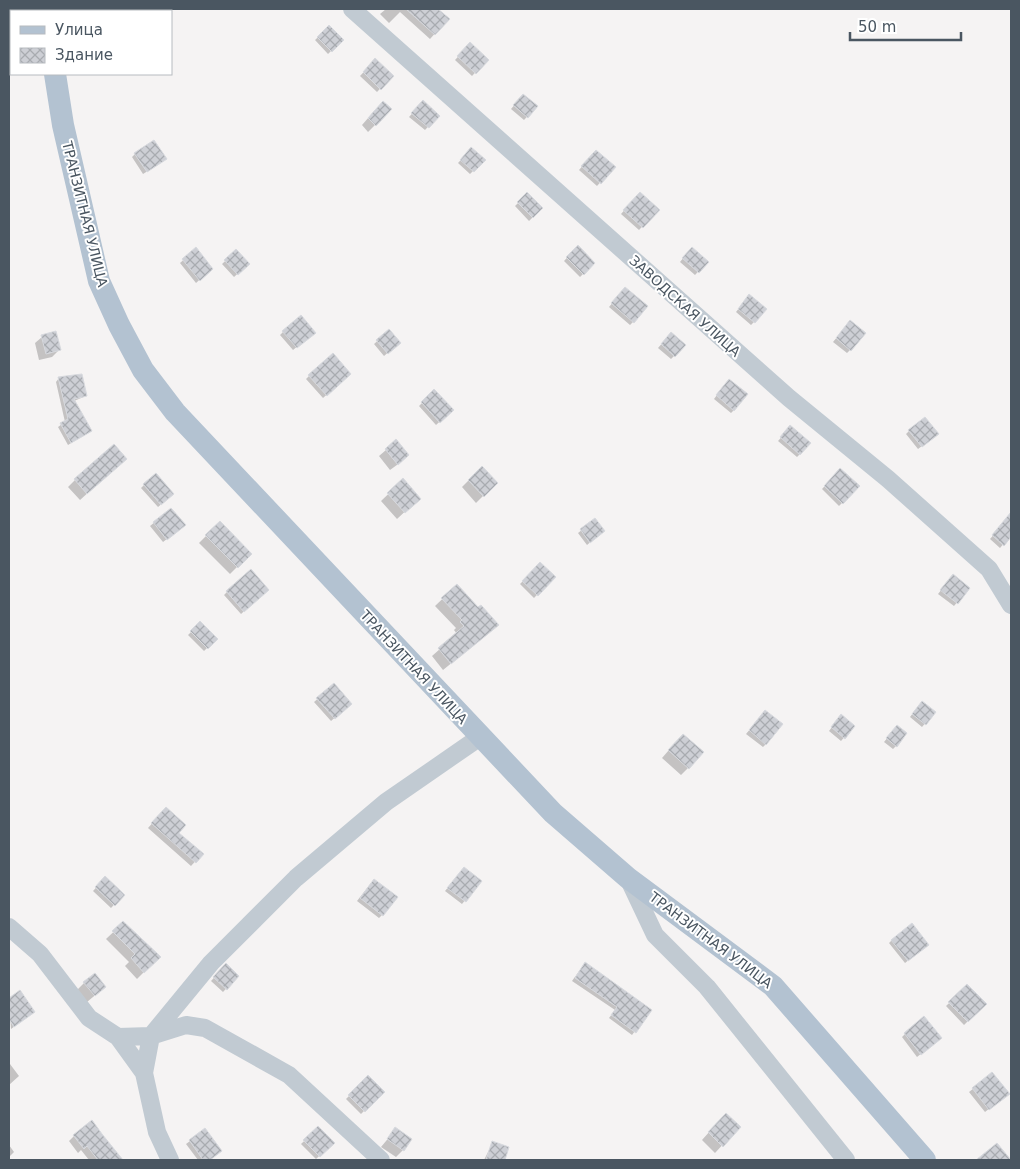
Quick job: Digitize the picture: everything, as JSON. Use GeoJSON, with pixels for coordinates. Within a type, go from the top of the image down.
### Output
{"type":"FeatureCollection","features":[{"type":"Feature","properties":{"kind":"main road","name":"ТРАНЗИТНАЯ УЛИЦА"},"geometry":{"type":"LineString","coordinates":[[55,75],[63,125],[99,281],[119,325],[143,370],[175,412],[553,813],[628,878],[773,986],[926,1160]]}},
{"type":"Feature","properties":{"kind":"street","name":"ЗАВОДСКАЯ УЛИЦА"},"geometry":{"type":"LineString","coordinates":[[352,9],[789,398],[888,479],[989,569],[1011,605]]}},
{"type":"Feature","properties":{"kind":"street"},"geometry":{"type":"LineString","coordinates":[[170,1160],[157,1132],[144,1073],[151,1036],[211,963],[296,878],[386,802],[480,737]]}},
{"type":"Feature","properties":{"kind":"street"},"geometry":{"type":"LineString","coordinates":[[628,878],[654,935],[707,987],[846,1160]]}},
{"type":"Feature","properties":{"kind":"street"},"geometry":{"type":"LineString","coordinates":[[9,927],[40,954],[89,1018],[118,1037],[144,1073]]}},
{"type":"Feature","properties":{"kind":"street"},"geometry":{"type":"LineString","coordinates":[[118,1037],[151,1036],[186,1025],[205,1028],[289,1075],[381,1160]]}},
{"type":"Feature","properties":{"kind":"building"},"geometry":{"type":"Polygon","coordinates":[[[406,9],[438,9],[450,19],[435,35],[406,9]]]}},
{"type":"Feature","properties":{"kind":"building"},"geometry":{"type":"Polygon","coordinates":[[[329,25],[344,40],[332,52],[317,37],[329,25]]]}},
{"type":"Feature","properties":{"kind":"building"},"geometry":{"type":"Polygon","coordinates":[[[470,42],[489,60],[476,74],[457,56],[470,42]]]}},
{"type":"Feature","properties":{"kind":"building"},"geometry":{"type":"Polygon","coordinates":[[[375,58],[394,76],[381,90],[363,72],[375,58]]]}},
{"type":"Feature","properties":{"kind":"building"},"geometry":{"type":"Polygon","coordinates":[[[523,94],[538,106],[528,118],[513,105],[523,94]]]}},
{"type":"Feature","properties":{"kind":"building"},"geometry":{"type":"Polygon","coordinates":[[[423,100],[440,116],[429,128],[411,113],[423,100]]]}},
{"type":"Feature","properties":{"kind":"building"},"geometry":{"type":"Polygon","coordinates":[[[383,101],[392,109],[376,126],[368,118],[383,101]]]}},
{"type":"Feature","properties":{"kind":"building"},"geometry":{"type":"Polygon","coordinates":[[[154,140],[167,159],[147,172],[134,153],[154,140]]]}},
{"type":"Feature","properties":{"kind":"building"},"geometry":{"type":"Polygon","coordinates":[[[471,147],[486,160],[474,172],[460,160],[471,147]]]}},
{"type":"Feature","properties":{"kind":"building"},"geometry":{"type":"Polygon","coordinates":[[[596,150],[616,167],[601,184],[581,166],[596,150]]]}},
{"type":"Feature","properties":{"kind":"building"},"geometry":{"type":"Polygon","coordinates":[[[527,192],[543,208],[533,218],[517,202],[527,192]]]}},
{"type":"Feature","properties":{"kind":"building"},"geometry":{"type":"Polygon","coordinates":[[[640,192],[660,210],[643,228],[623,210],[640,192]]]}},
{"type":"Feature","properties":{"kind":"building"},"geometry":{"type":"Polygon","coordinates":[[[578,245],[595,263],[584,275],[566,257],[578,245]]]}},
{"type":"Feature","properties":{"kind":"building"},"geometry":{"type":"Polygon","coordinates":[[[196,247],[213,269],[200,281],[182,259],[196,247]]]}},
{"type":"Feature","properties":{"kind":"building"},"geometry":{"type":"Polygon","coordinates":[[[692,247],[709,262],[699,273],[682,258],[692,247]]]}},
{"type":"Feature","properties":{"kind":"building"},"geometry":{"type":"Polygon","coordinates":[[[236,249],[250,264],[238,275],[224,260],[236,249]]]}},
{"type":"Feature","properties":{"kind":"building"},"geometry":{"type":"Polygon","coordinates":[[[625,287],[648,306],[634,323],[611,303],[625,287]]]}},
{"type":"Feature","properties":{"kind":"building"},"geometry":{"type":"Polygon","coordinates":[[[749,294],[767,309],[755,323],[738,309],[749,294]]]}},
{"type":"Feature","properties":{"kind":"building"},"geometry":{"type":"Polygon","coordinates":[[[301,315],[316,333],[297,348],[282,331],[301,315]]]}},
{"type":"Feature","properties":{"kind":"building"},"geometry":{"type":"Polygon","coordinates":[[[850,320],[866,333],[851,351],[836,338],[850,320]]]}},
{"type":"Feature","properties":{"kind":"building"},"geometry":{"type":"Polygon","coordinates":[[[389,329],[401,343],[388,354],[376,340],[389,329]]]}},
{"type":"Feature","properties":{"kind":"building"},"geometry":{"type":"Polygon","coordinates":[[[56,331],[61,350],[46,354],[41,335],[56,331]]]}},
{"type":"Feature","properties":{"kind":"building"},"geometry":{"type":"Polygon","coordinates":[[[671,332],[686,345],[675,357],[661,344],[671,332]]]}},
{"type":"Feature","properties":{"kind":"building"},"geometry":{"type":"Polygon","coordinates":[[[333,353],[351,374],[327,396],[308,375],[333,353]]]}},
{"type":"Feature","properties":{"kind":"building"},"geometry":{"type":"Polygon","coordinates":[[[82,374],[87,396],[74,399],[92,431],[71,443],[60,423],[68,419],[58,377],[82,374]]]}},
{"type":"Feature","properties":{"kind":"building"},"geometry":{"type":"Polygon","coordinates":[[[729,379],[748,394],[734,411],[716,395],[729,379]]]}},
{"type":"Feature","properties":{"kind":"building"},"geometry":{"type":"Polygon","coordinates":[[[434,389],[454,410],[440,423],[421,402],[434,389]]]}},
{"type":"Feature","properties":{"kind":"building"},"geometry":{"type":"Polygon","coordinates":[[[925,417],[939,434],[922,447],[908,430],[925,417]]]}},
{"type":"Feature","properties":{"kind":"building"},"geometry":{"type":"Polygon","coordinates":[[[790,425],[811,443],[800,455],[780,437],[790,425]]]}},
{"type":"Feature","properties":{"kind":"building"},"geometry":{"type":"Polygon","coordinates":[[[396,439],[409,455],[398,465],[385,449],[396,439]]]}},
{"type":"Feature","properties":{"kind":"building"},"geometry":{"type":"Polygon","coordinates":[[[114,444],[127,459],[87,494],[74,479],[114,444]]]}},
{"type":"Feature","properties":{"kind":"building"},"geometry":{"type":"Polygon","coordinates":[[[482,466],[498,483],[484,497],[468,480],[482,466]]]}},
{"type":"Feature","properties":{"kind":"building"},"geometry":{"type":"Polygon","coordinates":[[[840,468],[860,486],[843,504],[824,486],[840,468]]]}},
{"type":"Feature","properties":{"kind":"building"},"geometry":{"type":"Polygon","coordinates":[[[156,473],[174,494],[161,505],[143,484],[156,473]]]}},
{"type":"Feature","properties":{"kind":"building"},"geometry":{"type":"Polygon","coordinates":[[[403,478],[421,499],[405,513],[387,493],[403,478]]]}},
{"type":"Feature","properties":{"kind":"building"},"geometry":{"type":"Polygon","coordinates":[[[171,508],[186,525],[167,540],[153,522],[171,508]]]}},
{"type":"Feature","properties":{"kind":"building"},"geometry":{"type":"Polygon","coordinates":[[[1011,512],[1011,537],[1004,546],[992,535],[1011,512]]]}},
{"type":"Feature","properties":{"kind":"building"},"geometry":{"type":"Polygon","coordinates":[[[595,518],[605,531],[590,543],[580,529],[595,518]]]}},
{"type":"Feature","properties":{"kind":"building"},"geometry":{"type":"Polygon","coordinates":[[[220,521],[252,554],[238,568],[205,535],[220,521]]]}},
{"type":"Feature","properties":{"kind":"building"},"geometry":{"type":"Polygon","coordinates":[[[540,562],[556,577],[538,596],[522,581],[540,562]]]}},
{"type":"Feature","properties":{"kind":"building"},"geometry":{"type":"Polygon","coordinates":[[[251,569],[269,590],[244,612],[226,591],[251,569]]]}},
{"type":"Feature","properties":{"kind":"building"},"geometry":{"type":"Polygon","coordinates":[[[953,574],[970,588],[958,604],[940,590],[953,574]]]}},
{"type":"Feature","properties":{"kind":"building"},"geometry":{"type":"Polygon","coordinates":[[[457,584],[478,607],[481,605],[499,625],[451,664],[438,648],[464,626],[460,622],[462,620],[441,598],[457,584]]]}},
{"type":"Feature","properties":{"kind":"building"},"geometry":{"type":"Polygon","coordinates":[[[200,621],[218,639],[208,649],[190,631],[200,621]]]}},
{"type":"Feature","properties":{"kind":"building"},"geometry":{"type":"Polygon","coordinates":[[[334,683],[352,704],[335,719],[316,698],[334,683]]]}},
{"type":"Feature","properties":{"kind":"building"},"geometry":{"type":"Polygon","coordinates":[[[922,701],[936,712],[926,725],[912,714],[922,701]]]}},
{"type":"Feature","properties":{"kind":"building"},"geometry":{"type":"Polygon","coordinates":[[[765,710],[783,724],[766,745],[749,730],[765,710]]]}},
{"type":"Feature","properties":{"kind":"building"},"geometry":{"type":"Polygon","coordinates":[[[841,714],[855,726],[845,739],[831,727],[841,714]]]}},
{"type":"Feature","properties":{"kind":"building"},"geometry":{"type":"Polygon","coordinates":[[[897,725],[907,733],[897,747],[886,738],[897,725]]]}},
{"type":"Feature","properties":{"kind":"building"},"geometry":{"type":"Polygon","coordinates":[[[683,734],[704,752],[689,769],[668,750],[683,734]]]}},
{"type":"Feature","properties":{"kind":"building"},"geometry":{"type":"Polygon","coordinates":[[[166,807],[186,825],[179,833],[204,854],[196,863],[151,823],[166,807]]]}},
{"type":"Feature","properties":{"kind":"building"},"geometry":{"type":"Polygon","coordinates":[[[464,867],[482,881],[466,902],[447,888],[464,867]]]}},
{"type":"Feature","properties":{"kind":"building"},"geometry":{"type":"Polygon","coordinates":[[[105,876],[125,895],[115,906],[95,887],[105,876]]]}},
{"type":"Feature","properties":{"kind":"building"},"geometry":{"type":"Polygon","coordinates":[[[374,879],[398,897],[383,916],[360,898],[374,879]]]}},
{"type":"Feature","properties":{"kind":"building"},"geometry":{"type":"Polygon","coordinates":[[[123,921],[161,957],[144,973],[131,958],[135,954],[112,931],[123,921]]]}},
{"type":"Feature","properties":{"kind":"building"},"geometry":{"type":"Polygon","coordinates":[[[912,923],[929,945],[908,961],[891,940],[912,923]]]}},
{"type":"Feature","properties":{"kind":"building"},"geometry":{"type":"Polygon","coordinates":[[[585,962],[652,1010],[636,1033],[611,1015],[617,1007],[575,978],[585,962]]]}},
{"type":"Feature","properties":{"kind":"building"},"geometry":{"type":"Polygon","coordinates":[[[226,963],[239,976],[227,990],[213,977],[226,963]]]}},
{"type":"Feature","properties":{"kind":"building"},"geometry":{"type":"Polygon","coordinates":[[[95,973],[106,987],[95,996],[83,982],[95,973]]]}},
{"type":"Feature","properties":{"kind":"building"},"geometry":{"type":"Polygon","coordinates":[[[967,984],[987,1004],[968,1022],[948,1002],[967,984]]]}},
{"type":"Feature","properties":{"kind":"building"},"geometry":{"type":"Polygon","coordinates":[[[20,990],[35,1012],[14,1027],[9,1019],[9,998],[20,990]]]}},
{"type":"Feature","properties":{"kind":"building"},"geometry":{"type":"Polygon","coordinates":[[[924,1016],[942,1038],[921,1055],[904,1033],[924,1016]]]}},
{"type":"Feature","properties":{"kind":"building"},"geometry":{"type":"Polygon","coordinates":[[[992,1072],[1010,1094],[989,1110],[972,1088],[992,1072]]]}},
{"type":"Feature","properties":{"kind":"building"},"geometry":{"type":"Polygon","coordinates":[[[368,1075],[385,1092],[365,1112],[348,1095],[368,1075]]]}},
{"type":"Feature","properties":{"kind":"building"},"geometry":{"type":"Polygon","coordinates":[[[726,1113],[741,1127],[723,1147],[708,1132],[726,1113]]]}},
{"type":"Feature","properties":{"kind":"building"},"geometry":{"type":"Polygon","coordinates":[[[92,1120],[123,1160],[98,1160],[87,1146],[84,1149],[73,1135],[92,1120]]]}},
{"type":"Feature","properties":{"kind":"building"},"geometry":{"type":"Polygon","coordinates":[[[318,1126],[335,1143],[320,1157],[303,1140],[318,1126]]]}},
{"type":"Feature","properties":{"kind":"building"},"geometry":{"type":"Polygon","coordinates":[[[395,1127],[412,1139],[404,1151],[387,1139],[395,1127]]]}},
{"type":"Feature","properties":{"kind":"building"},"geometry":{"type":"Polygon","coordinates":[[[205,1128],[222,1151],[210,1160],[203,1160],[189,1140],[205,1128]]]}},
{"type":"Feature","properties":{"kind":"building"},"geometry":{"type":"Polygon","coordinates":[[[492,1141],[509,1147],[505,1160],[486,1160],[492,1141]]]}},
{"type":"Feature","properties":{"kind":"building"},"geometry":{"type":"Polygon","coordinates":[[[997,1143],[1011,1160],[976,1160],[997,1143]]]}}]}
